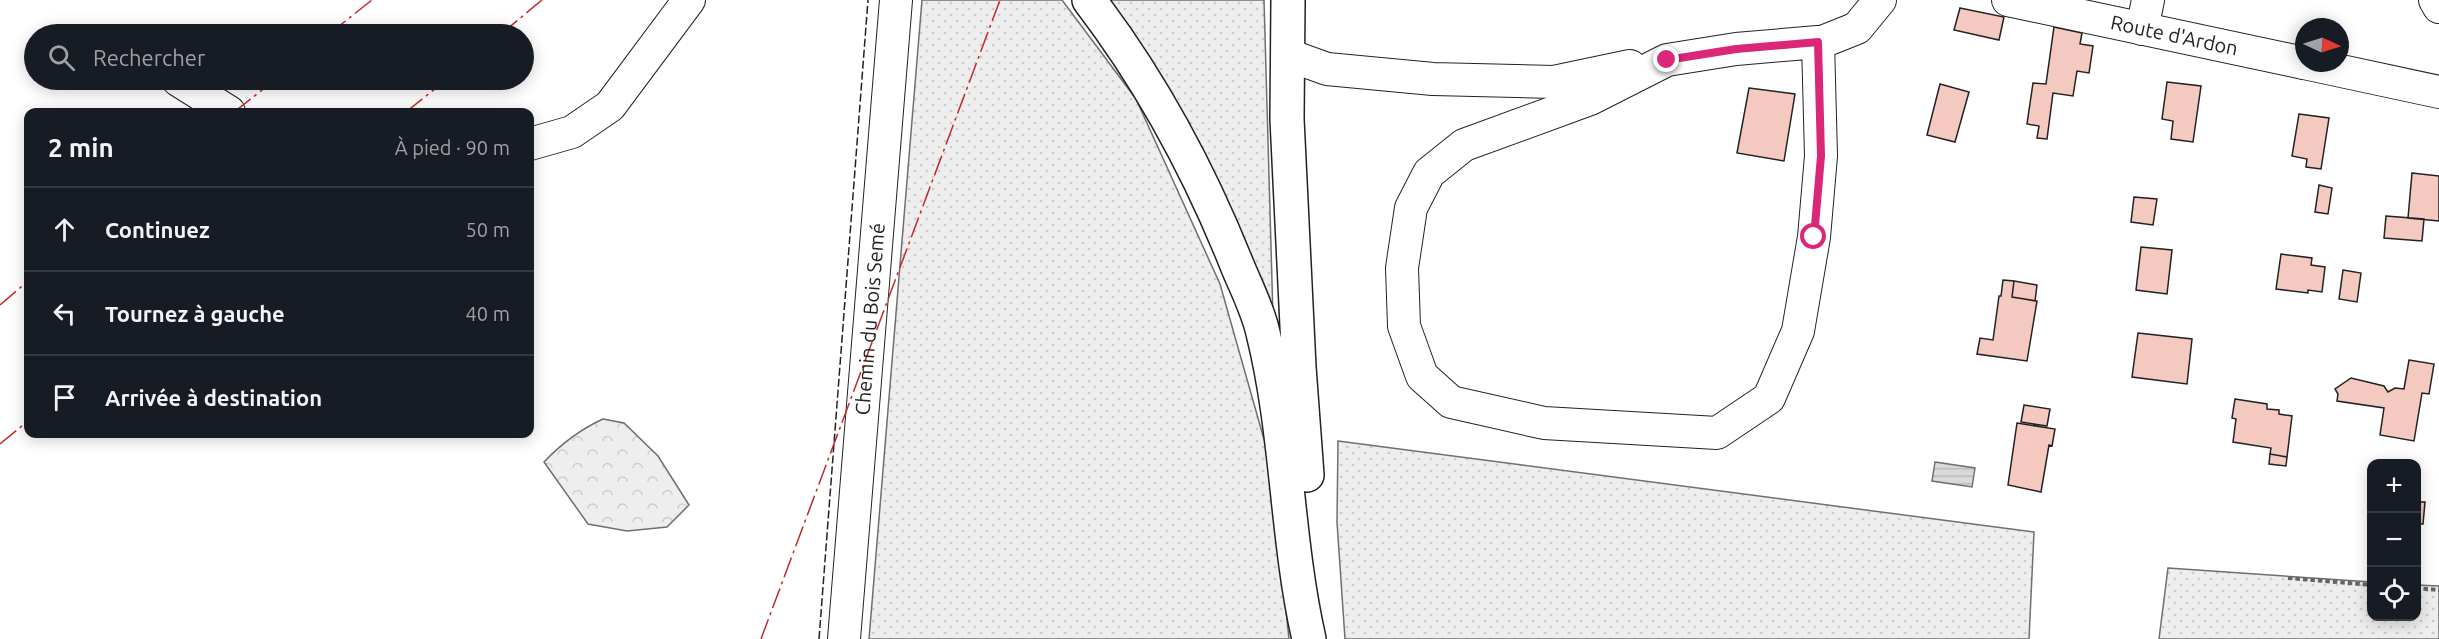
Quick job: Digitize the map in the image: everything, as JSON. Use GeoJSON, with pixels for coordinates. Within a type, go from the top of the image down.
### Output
{"type":"FeatureCollection","features":[{"type":"Feature","properties":{"kind":"highway"},"geometry":{"type":"LineString","coordinates":[[1089,0],[1176,130],[1217,215],[1263,332],[1280,423],[1300,596],[1310,639]]}},
{"type":"Feature","properties":{"kind":"highway"},"geometry":{"type":"LineString","coordinates":[[1288,0],[1287,119],[1299,367],[1319,639]]}},
{"type":"Feature","properties":{"kind":"highway"},"geometry":{"type":"LineString","coordinates":[[1287,119],[1296,0]]}},
{"type":"Feature","properties":{"kind":"street"},"geometry":{"type":"LineString","coordinates":[[534,143],[572,132],[610,106],[689,0]]}},
{"type":"Feature","properties":{"kind":"street","name":"Chemin du Bois Semé"},"geometry":{"type":"LineString","coordinates":[[844,639],[896,0]]}},
{"type":"Feature","properties":{"kind":"street"},"geometry":{"type":"LineString","coordinates":[[1292,56],[1327,69],[1433,79],[1554,82],[1736,49],[1818,42],[1857,28],[1880,0]]}},
{"type":"Feature","properties":{"kind":"street","name":"Route d'Ardon"},"geometry":{"type":"LineString","coordinates":[[2008,0],[2145,14],[2295,60]]}},
{"type":"Feature","properties":{"kind":"street"},"geometry":{"type":"LineString","coordinates":[[2435,0],[2439,7]]}},
{"type":"Feature","properties":{"kind":"street"},"geometry":{"type":"LineString","coordinates":[[1667,60],[1590,99],[1464,145],[1430,173],[1411,208],[1402,268],[1404,326],[1422,376],[1451,402],[1544,423],[1717,432],[1769,398],[1798,331],[1814,237],[1821,156],[1818,42]]}},
{"type":"Feature","properties":{"kind":"street","name":"Route d'Ardon"},"geometry":{"type":"LineString","coordinates":[[2346,72],[2439,92]]}},
{"type":"Feature","properties":{"kind":"street"},"geometry":{"type":"LineString","coordinates":[[194,90],[223,108]]}},
{"type":"Feature","properties":{"kind":"path"},"geometry":{"type":"LineString","coordinates":[[2288,578],[2367,585]]}},
{"type":"Feature","properties":{"kind":"path"},"geometry":{"type":"LineString","coordinates":[[2421,588],[2439,590]]}},
{"type":"Feature","properties":{"kind":"green space"},"geometry":{"type":"Polygon","coordinates":[[[922,0],[1062,0],[1136,99],[1220,284],[1271,464],[1289,639],[869,639],[922,0]]]}},
{"type":"Feature","properties":{"kind":"green space"},"geometry":{"type":"Polygon","coordinates":[[[1099,0],[1264,0],[1273,317],[1099,0]]]}},
{"type":"Feature","properties":{"kind":"green space"},"geometry":{"type":"Polygon","coordinates":[[[603,419],[624,423],[658,456],[689,505],[667,527],[627,531],[588,524],[544,462],[571,438],[603,419]]]}},
{"type":"Feature","properties":{"kind":"green space"},"geometry":{"type":"Polygon","coordinates":[[[1338,441],[2034,532],[2029,639],[1345,639],[1337,522],[1338,441]]]}},
{"type":"Feature","properties":{"kind":"green space"},"geometry":{"type":"Polygon","coordinates":[[[2168,568],[2367,582],[2367,621],[2421,621],[2421,585],[2439,586],[2439,639],[2159,639],[2168,568]]]}},
{"type":"Feature","properties":{"kind":"shaded area"},"geometry":{"type":"Polygon","coordinates":[[[1935,462],[1975,468],[1972,487],[1932,481],[1935,462]]]}},
{"type":"Feature","properties":{"kind":"building"},"geometry":{"type":"Polygon","coordinates":[[[1960,8],[2004,17],[1999,40],[1954,30],[1960,8]]]}},
{"type":"Feature","properties":{"kind":"building"},"geometry":{"type":"Polygon","coordinates":[[[2054,27],[2082,33],[2080,44],[2093,46],[2089,73],[2077,71],[2073,96],[2053,93],[2047,139],[2037,138],[2039,126],[2027,124],[2033,83],[2046,84],[2054,27]]]}},
{"type":"Feature","properties":{"kind":"building"},"geometry":{"type":"Polygon","coordinates":[[[2167,82],[2201,86],[2193,142],[2171,139],[2173,121],[2162,119],[2167,82]]]}},
{"type":"Feature","properties":{"kind":"building"},"geometry":{"type":"Polygon","coordinates":[[[1940,84],[1969,92],[1955,142],[1927,135],[1940,84]]]}},
{"type":"Feature","properties":{"kind":"building"},"geometry":{"type":"Polygon","coordinates":[[[1749,88],[1795,94],[1784,161],[1737,153],[1749,88]]]}},
{"type":"Feature","properties":{"kind":"building"},"geometry":{"type":"Polygon","coordinates":[[[2299,114],[2329,118],[2321,169],[2306,167],[2307,159],[2292,156],[2299,114]]]}},
{"type":"Feature","properties":{"kind":"building"},"geometry":{"type":"Polygon","coordinates":[[[2412,173],[2439,176],[2439,221],[2408,218],[2412,173]]]}},
{"type":"Feature","properties":{"kind":"building"},"geometry":{"type":"Polygon","coordinates":[[[2319,185],[2332,188],[2328,214],[2315,212],[2319,185]]]}},
{"type":"Feature","properties":{"kind":"building"},"geometry":{"type":"Polygon","coordinates":[[[2134,197],[2157,199],[2153,225],[2131,222],[2134,197]]]}},
{"type":"Feature","properties":{"kind":"building"},"geometry":{"type":"Polygon","coordinates":[[[2386,216],[2424,219],[2422,241],[2384,238],[2386,216]]]}},
{"type":"Feature","properties":{"kind":"building"},"geometry":{"type":"Polygon","coordinates":[[[2141,247],[2172,250],[2167,294],[2136,290],[2141,247]]]}},
{"type":"Feature","properties":{"kind":"building"},"geometry":{"type":"Polygon","coordinates":[[[2281,254],[2312,258],[2311,265],[2325,267],[2322,292],[2308,290],[2308,293],[2276,289],[2281,254]]]}},
{"type":"Feature","properties":{"kind":"building"},"geometry":{"type":"Polygon","coordinates":[[[2343,270],[2361,273],[2357,302],[2339,299],[2343,270]]]}},
{"type":"Feature","properties":{"kind":"building"},"geometry":{"type":"Polygon","coordinates":[[[2003,280],[2014,281],[2012,297],[2037,301],[2027,361],[1977,354],[1980,338],[1993,340],[2003,280]]]}},
{"type":"Feature","properties":{"kind":"building"},"geometry":{"type":"Polygon","coordinates":[[[2014,281],[2037,285],[2035,301],[2012,297],[2014,281]]]}},
{"type":"Feature","properties":{"kind":"building"},"geometry":{"type":"Polygon","coordinates":[[[2138,333],[2192,339],[2187,384],[2132,377],[2138,333]]]}},
{"type":"Feature","properties":{"kind":"building"},"geometry":{"type":"Polygon","coordinates":[[[2409,360],[2434,364],[2429,394],[2422,393],[2414,441],[2380,435],[2384,408],[2337,401],[2338,394],[2335,389],[2351,378],[2384,386],[2388,392],[2395,388],[2404,389],[2409,360]]]}},
{"type":"Feature","properties":{"kind":"building"},"geometry":{"type":"Polygon","coordinates":[[[2235,399],[2267,404],[2267,409],[2279,410],[2279,414],[2292,416],[2287,457],[2270,454],[2271,448],[2233,442],[2236,419],[2232,418],[2235,399]]]}},
{"type":"Feature","properties":{"kind":"building"},"geometry":{"type":"Polygon","coordinates":[[[2024,405],[2050,409],[2047,426],[2021,422],[2024,405]]]}},
{"type":"Feature","properties":{"kind":"building"},"geometry":{"type":"Polygon","coordinates":[[[2017,423],[2055,429],[2052,446],[2049,445],[2041,492],[2008,485],[2017,423]]]}},
{"type":"Feature","properties":{"kind":"building"},"geometry":{"type":"Polygon","coordinates":[[[2270,454],[2287,457],[2286,466],[2269,464],[2270,454]]]}},
{"type":"Feature","properties":{"kind":"building"},"geometry":{"type":"Polygon","coordinates":[[[2421,502],[2425,502],[2423,524],[2421,524],[2421,502]]]}},
{"type":"Feature","properties":{"kind":"fence"},"geometry":{"type":"LineString","coordinates":[[819,639],[868,0]]}},
{"type":"Feature","properties":{"kind":"power"},"geometry":{"type":"LineString","coordinates":[[342,24],[372,0]]}},
{"type":"Feature","properties":{"kind":"power"},"geometry":{"type":"LineString","coordinates":[[513,24],[542,0]]}},
{"type":"Feature","properties":{"kind":"power"},"geometry":{"type":"LineString","coordinates":[[761,639],[1000,0]]}},
{"type":"Feature","properties":{"kind":"power"},"geometry":{"type":"LineString","coordinates":[[239,108],[262,90]]}},
{"type":"Feature","properties":{"kind":"power"},"geometry":{"type":"LineString","coordinates":[[411,108],[434,90]]}},
{"type":"Feature","properties":{"kind":"power"},"geometry":{"type":"LineString","coordinates":[[0,305],[24,284]]}},
{"type":"Feature","properties":{"kind":"power"},"geometry":{"type":"LineString","coordinates":[[0,444],[24,424]]}},
{"type":"Feature","properties":{"kind":"route"},"geometry":{"type":"LineString","coordinates":[[1667,60],[1736,49],[1818,42],[1821,156],[1814,237]]}}]}
